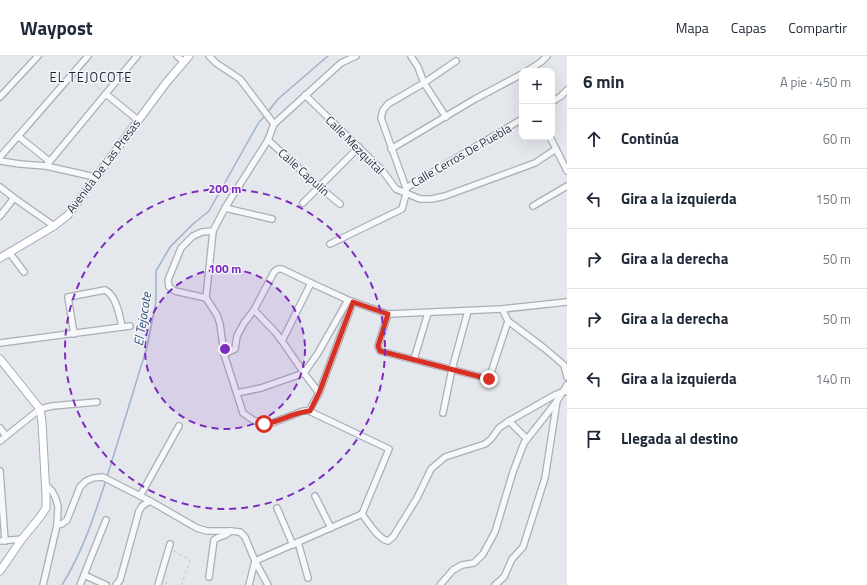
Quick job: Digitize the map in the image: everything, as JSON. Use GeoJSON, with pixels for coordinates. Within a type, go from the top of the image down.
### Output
{"type":"FeatureCollection","features":[{"type":"Feature","properties":{"kind":"main road","name":"Avenida De Las Presas"},"geometry":{"type":"LineString","coordinates":[[0,258],[54,226],[68,215],[138,120],[186,59]]}},
{"type":"Feature","properties":{"kind":"main road"},"geometry":{"type":"LineString","coordinates":[[0,359],[40,409],[46,485],[46,508],[0,571]]}},
{"type":"Feature","properties":{"kind":"street"},"geometry":{"type":"LineString","coordinates":[[0,97],[38,56]]}},
{"type":"Feature","properties":{"kind":"street"},"geometry":{"type":"LineString","coordinates":[[0,157],[88,56]]}},
{"type":"Feature","properties":{"kind":"street"},"geometry":{"type":"LineString","coordinates":[[48,164],[137,56]]}},
{"type":"Feature","properties":{"kind":"street"},"geometry":{"type":"LineString","coordinates":[[177,56],[186,59]]}},
{"type":"Feature","properties":{"kind":"street"},"geometry":{"type":"LineString","coordinates":[[209,56],[216,63],[240,79],[274,124]]}},
{"type":"Feature","properties":{"kind":"street"},"geometry":{"type":"LineString","coordinates":[[255,561],[362,514],[389,449],[310,411],[303,411],[272,423],[264,424],[253,420],[243,413],[224,354],[220,324],[217,315],[206,298],[213,230],[225,208],[268,140],[274,124],[304,95],[341,63],[356,56]]}},
{"type":"Feature","properties":{"kind":"street"},"geometry":{"type":"LineString","coordinates":[[411,56],[418,67],[424,83],[446,118]]}},
{"type":"Feature","properties":{"kind":"street"},"geometry":{"type":"LineString","coordinates":[[532,68],[547,56]]}},
{"type":"Feature","properties":{"kind":"street"},"geometry":{"type":"LineString","coordinates":[[330,244],[402,209],[406,191],[380,118],[383,110],[388,104],[424,83],[456,61]]}},
{"type":"Feature","properties":{"kind":"street"},"geometry":{"type":"LineString","coordinates":[[391,149],[446,118],[475,99],[519,78]]}},
{"type":"Feature","properties":{"kind":"street"},"geometry":{"type":"LineString","coordinates":[[555,100],[567,90]]}},
{"type":"Feature","properties":{"kind":"street"},"geometry":{"type":"LineString","coordinates":[[106,94],[138,120]]}},
{"type":"Feature","properties":{"kind":"street","name":"Calle Mezquital"},"geometry":{"type":"LineString","coordinates":[[304,95],[382,170],[396,189],[406,191]]}},
{"type":"Feature","properties":{"kind":"street","name":"Calle Cerros De Puebla"},"geometry":{"type":"LineString","coordinates":[[406,191],[519,122]]}},
{"type":"Feature","properties":{"kind":"street"},"geometry":{"type":"LineString","coordinates":[[18,136],[48,164]]}},
{"type":"Feature","properties":{"kind":"street","name":"Calle Capulín"},"geometry":{"type":"LineString","coordinates":[[268,140],[340,204]]}},
{"type":"Feature","properties":{"kind":"street"},"geometry":{"type":"LineString","coordinates":[[552,140],[567,171]]}},
{"type":"Feature","properties":{"kind":"street"},"geometry":{"type":"LineString","coordinates":[[302,203],[358,147]]}},
{"type":"Feature","properties":{"kind":"street"},"geometry":{"type":"LineString","coordinates":[[406,191],[420,199],[432,199],[445,196],[535,163],[556,149]]}},
{"type":"Feature","properties":{"kind":"street"},"geometry":{"type":"LineString","coordinates":[[0,161],[20,164],[48,164],[95,177]]}},
{"type":"Feature","properties":{"kind":"street"},"geometry":{"type":"LineString","coordinates":[[533,206],[567,186]]}},
{"type":"Feature","properties":{"kind":"street"},"geometry":{"type":"LineString","coordinates":[[0,187],[54,226]]}},
{"type":"Feature","properties":{"kind":"street"},"geometry":{"type":"LineString","coordinates":[[0,216],[14,198]]}},
{"type":"Feature","properties":{"kind":"street"},"geometry":{"type":"LineString","coordinates":[[225,208],[272,219]]}},
{"type":"Feature","properties":{"kind":"street"},"geometry":{"type":"LineString","coordinates":[[206,298],[175,291],[169,287],[168,280],[181,248],[193,236],[202,232],[213,230]]}},
{"type":"Feature","properties":{"kind":"street"},"geometry":{"type":"LineString","coordinates":[[9,252],[24,272]]}},
{"type":"Feature","properties":{"kind":"street"},"geometry":{"type":"LineString","coordinates":[[224,354],[235,349],[237,336],[244,323],[254,310],[276,270],[282,269],[350,301],[388,314],[502,309],[567,302]]}},
{"type":"Feature","properties":{"kind":"street"},"geometry":{"type":"LineString","coordinates":[[282,342],[311,283]]}},
{"type":"Feature","properties":{"kind":"street"},"geometry":{"type":"LineString","coordinates":[[74,334],[68,297],[105,290],[109,292],[118,308],[122,327]]}},
{"type":"Feature","properties":{"kind":"street"},"geometry":{"type":"LineString","coordinates":[[237,393],[261,388],[304,373],[350,301]]}},
{"type":"Feature","properties":{"kind":"street"},"geometry":{"type":"LineString","coordinates":[[310,411],[319,393],[350,301]]}},
{"type":"Feature","properties":{"kind":"street"},"geometry":{"type":"LineString","coordinates":[[502,309],[508,321],[566,365],[567,377]]}},
{"type":"Feature","properties":{"kind":"street"},"geometry":{"type":"LineString","coordinates":[[254,310],[276,334],[319,393]]}},
{"type":"Feature","properties":{"kind":"street"},"geometry":{"type":"LineString","coordinates":[[443,413],[452,369],[468,311]]}},
{"type":"Feature","properties":{"kind":"street"},"geometry":{"type":"LineString","coordinates":[[414,359],[428,313]]}},
{"type":"Feature","properties":{"kind":"street"},"geometry":{"type":"LineString","coordinates":[[388,314],[378,346],[380,351],[489,379],[508,321]]}},
{"type":"Feature","properties":{"kind":"street"},"geometry":{"type":"LineString","coordinates":[[0,343],[130,326]]}},
{"type":"Feature","properties":{"kind":"street"},"geometry":{"type":"LineString","coordinates":[[440,585],[453,570],[462,565],[474,563],[483,554],[495,532],[513,472],[524,443],[566,389]]}},
{"type":"Feature","properties":{"kind":"street"},"geometry":{"type":"LineString","coordinates":[[362,514],[384,540],[388,541],[394,537],[417,498],[431,469],[444,457],[485,444],[491,440],[499,428],[509,420],[566,389]]}},
{"type":"Feature","properties":{"kind":"street"},"geometry":{"type":"LineString","coordinates":[[495,585],[504,577],[512,559],[523,548],[545,478],[557,401]]}},
{"type":"Feature","properties":{"kind":"street"},"geometry":{"type":"LineString","coordinates":[[0,441],[40,409],[52,406],[97,402]]}},
{"type":"Feature","properties":{"kind":"street"},"geometry":{"type":"LineString","coordinates":[[509,420],[527,439]]}},
{"type":"Feature","properties":{"kind":"street"},"geometry":{"type":"LineString","coordinates":[[140,496],[179,426]]}},
{"type":"Feature","properties":{"kind":"street"},"geometry":{"type":"LineString","coordinates":[[0,428],[6,436]]}},
{"type":"Feature","properties":{"kind":"street"},"geometry":{"type":"LineString","coordinates":[[0,471],[3,541],[22,539]]}},
{"type":"Feature","properties":{"kind":"street"},"geometry":{"type":"LineString","coordinates":[[57,525],[62,524],[67,520],[80,487],[86,481],[93,478],[103,478],[150,501],[206,532],[231,530],[240,532],[245,537],[255,561],[268,585]]}},
{"type":"Feature","properties":{"kind":"street"},"geometry":{"type":"LineString","coordinates":[[42,585],[57,525],[58,507],[52,491],[46,485]]}},
{"type":"Feature","properties":{"kind":"street"},"geometry":{"type":"LineString","coordinates":[[315,496],[331,528]]}},
{"type":"Feature","properties":{"kind":"street"},"geometry":{"type":"LineString","coordinates":[[116,585],[120,580],[139,511],[142,506],[150,501]]}},
{"type":"Feature","properties":{"kind":"street"},"geometry":{"type":"LineString","coordinates":[[277,508],[295,543],[308,578]]}},
{"type":"Feature","properties":{"kind":"street"},"geometry":{"type":"LineString","coordinates":[[80,585],[106,520]]}},
{"type":"Feature","properties":{"kind":"street"},"geometry":{"type":"LineString","coordinates":[[209,577],[214,540],[225,535],[231,530]]}},
{"type":"Feature","properties":{"kind":"street"},"geometry":{"type":"LineString","coordinates":[[158,585],[169,546]]}},
{"type":"Feature","properties":{"kind":"street"},"geometry":{"type":"LineString","coordinates":[[249,585],[255,561]]}},
{"type":"Feature","properties":{"kind":"street"},"geometry":{"type":"LineString","coordinates":[[84,575],[106,585]]}},
{"type":"Feature","properties":{"kind":"path"},"geometry":{"type":"LineString","coordinates":[[78,68],[106,94]]}},
{"type":"Feature","properties":{"kind":"path"},"geometry":{"type":"LineString","coordinates":[[169,546],[190,560],[182,584],[180,585]]}},
{"type":"Feature","properties":{"kind":"waterway","name":"El Tejocote"},"geometry":{"type":"LineString","coordinates":[[267,113],[278,99],[328,56]]}},
{"type":"Feature","properties":{"kind":"waterway","name":"El Tejocote"},"geometry":{"type":"LineString","coordinates":[[107,477],[147,347],[156,301],[156,271],[170,247],[193,224],[209,211],[259,122],[265,116]]}},
{"type":"Feature","properties":{"kind":"waterway","name":"El Tejocote"},"geometry":{"type":"LineString","coordinates":[[62,585],[82,547],[106,480]]}},
{"type":"Feature","properties":{"kind":"district","name":"EL TEJOCOTE"},"geometry":{"type":"Point","coordinates":[91,77]}},
{"type":"Feature","properties":{"kind":"route"},"geometry":{"type":"LineString","coordinates":[[264,424],[272,423],[303,411],[310,411],[319,393],[353,302],[388,314],[378,346],[380,351],[489,379]]}}]}
